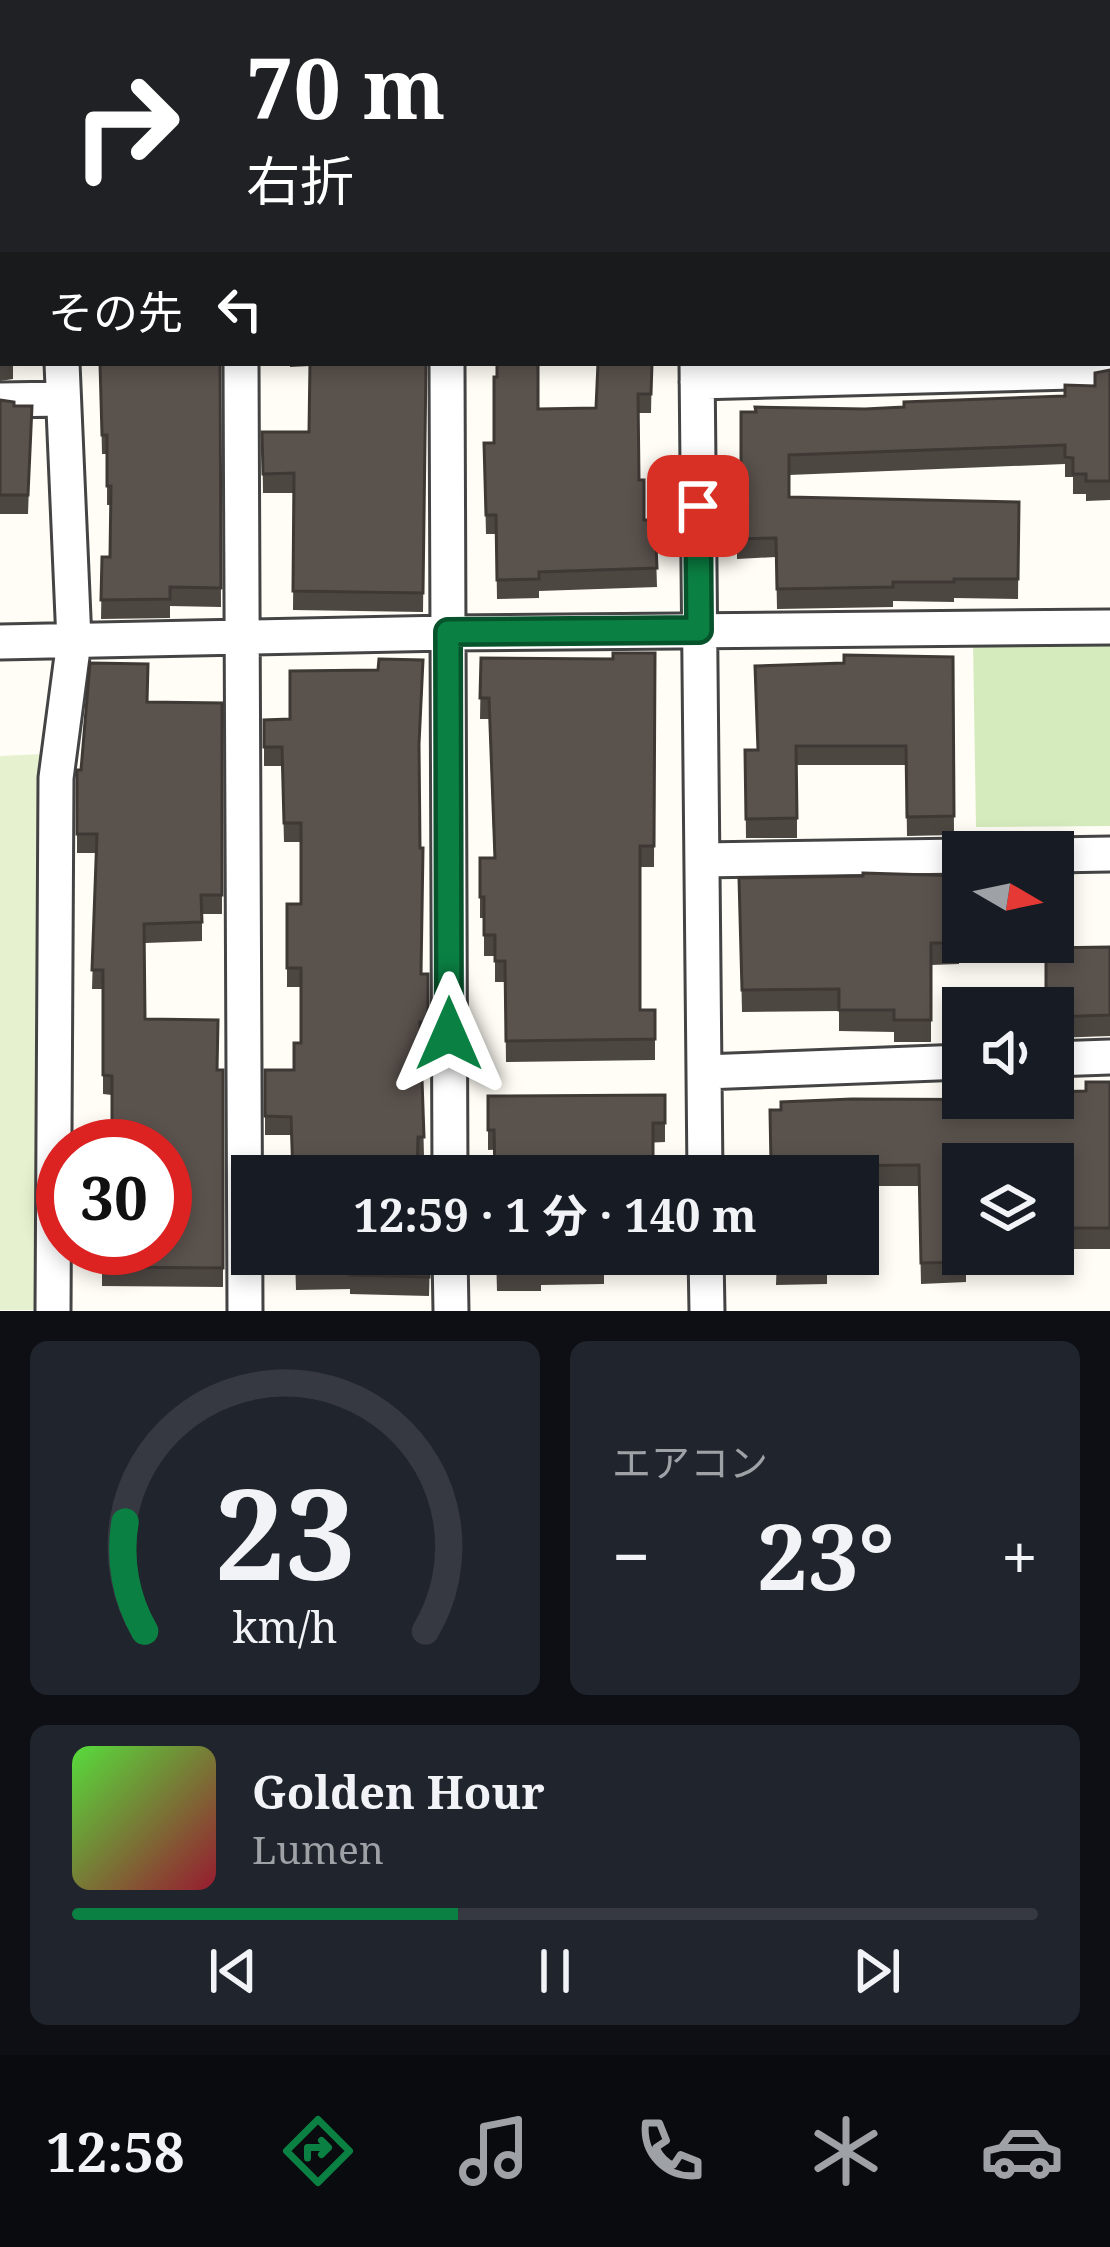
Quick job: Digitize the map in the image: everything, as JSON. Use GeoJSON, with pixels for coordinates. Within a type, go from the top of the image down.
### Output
{"type":"FeatureCollection","features":[{"type":"Feature","properties":{"kind":"street"},"geometry":{"type":"LineString","coordinates":[[53,1311],[56,778],[74,640],[62,366]]}},
{"type":"Feature","properties":{"kind":"street"},"geometry":{"type":"LineString","coordinates":[[242,366],[245,1311]]}},
{"type":"Feature","properties":{"kind":"street"},"geometry":{"type":"LineString","coordinates":[[447,366],[450,1155]]}},
{"type":"Feature","properties":{"kind":"street"},"geometry":{"type":"LineString","coordinates":[[705,1155],[697,372],[1110,371]]}},
{"type":"Feature","properties":{"kind":"street"},"geometry":{"type":"LineString","coordinates":[[0,400],[63,399]]}},
{"type":"Feature","properties":{"kind":"street"},"geometry":{"type":"LineString","coordinates":[[0,642],[448,632],[1110,627]]}},
{"type":"Feature","properties":{"kind":"street"},"geometry":{"type":"LineString","coordinates":[[1074,855],[1110,854]]}},
{"type":"Feature","properties":{"kind":"street"},"geometry":{"type":"LineString","coordinates":[[702,860],[942,856]]}},
{"type":"Feature","properties":{"kind":"street"},"geometry":{"type":"LineString","coordinates":[[1074,1058],[1110,1057]]}},
{"type":"Feature","properties":{"kind":"street"},"geometry":{"type":"LineString","coordinates":[[704,1072],[942,1063]]}},
{"type":"Feature","properties":{"kind":"street"},"geometry":{"type":"LineString","coordinates":[[450,1275],[451,1311]]}},
{"type":"Feature","properties":{"kind":"street"},"geometry":{"type":"LineString","coordinates":[[706,1275],[707,1311]]}},
{"type":"Feature","properties":{"kind":"green space"},"geometry":{"type":"Polygon","coordinates":[[[1110,641],[1110,826],[976,827],[973,642],[1110,641]]]}},
{"type":"Feature","properties":{"kind":"green space"},"geometry":{"type":"Polygon","coordinates":[[[43,754],[42,1119],[36,1119],[36,1275],[42,1275],[42,1310],[0,1310],[0,756],[43,754]]]}},
{"type":"Feature","properties":{"kind":"building"},"geometry":{"type":"Polygon","coordinates":[[[100,366],[220,366],[221,588],[170,587],[170,599],[101,600],[102,557],[110,557],[111,486],[107,486],[107,435],[102,435],[100,366]]]}},
{"type":"Feature","properties":{"kind":"building"},"geometry":{"type":"Polygon","coordinates":[[[310,366],[426,366],[423,593],[293,591],[294,473],[263,474],[262,432],[309,432],[310,366]]]}},
{"type":"Feature","properties":{"kind":"building"},"geometry":{"type":"Polygon","coordinates":[[[497,366],[538,366],[538,409],[596,408],[598,366],[652,366],[651,394],[638,394],[639,480],[644,480],[644,520],[655,520],[657,568],[539,572],[539,579],[497,580],[496,515],[486,515],[484,443],[494,443],[497,366]]]}},
{"type":"Feature","properties":{"kind":"building"},"geometry":{"type":"Polygon","coordinates":[[[1110,370],[1110,481],[1086,481],[1086,474],[1073,474],[1073,458],[1065,457],[1065,445],[789,455],[789,497],[1019,502],[1018,579],[777,589],[776,538],[737,539],[741,412],[756,412],[755,407],[865,409],[904,407],[904,402],[1065,396],[1065,385],[1095,386],[1095,373],[1110,370]]]}},
{"type":"Feature","properties":{"kind":"building"},"geometry":{"type":"Polygon","coordinates":[[[0,400],[32,406],[28,495],[0,495],[0,400]]]}},
{"type":"Feature","properties":{"kind":"building"},"geometry":{"type":"Polygon","coordinates":[[[613,653],[655,653],[654,846],[640,846],[640,1010],[655,1010],[655,1039],[506,1041],[505,961],[495,961],[495,935],[484,935],[484,897],[480,897],[480,858],[495,858],[489,698],[480,698],[481,658],[613,659],[613,653]]]}},
{"type":"Feature","properties":{"kind":"building"},"geometry":{"type":"Polygon","coordinates":[[[844,655],[953,657],[954,816],[907,817],[906,746],[796,746],[797,818],[746,819],[745,750],[758,750],[755,666],[844,663],[844,655]]]}},
{"type":"Feature","properties":{"kind":"building"},"geometry":{"type":"Polygon","coordinates":[[[379,659],[423,660],[421,974],[428,974],[428,1022],[420,1022],[424,1137],[418,1137],[418,1155],[292,1155],[291,1117],[265,1116],[265,1070],[294,1070],[294,1043],[301,1043],[301,968],[287,968],[287,904],[301,904],[301,823],[284,823],[282,747],[264,747],[264,720],[290,719],[290,671],[378,670],[379,659]]]}},
{"type":"Feature","properties":{"kind":"building"},"geometry":{"type":"Polygon","coordinates":[[[90,663],[148,664],[147,702],[222,703],[222,895],[201,895],[202,922],[144,924],[145,1019],[218,1020],[217,1070],[223,1070],[223,1268],[192,1268],[192,1119],[112,1119],[112,1076],[103,1075],[103,970],[92,970],[97,834],[77,834],[77,770],[81,770],[90,663]]]}},
{"type":"Feature","properties":{"kind":"building"},"geometry":{"type":"Polygon","coordinates":[[[942,875],[942,943],[931,943],[931,1020],[894,1020],[894,1010],[839,1010],[839,989],[742,990],[739,878],[942,875]]]}},
{"type":"Feature","properties":{"kind":"building"},"geometry":{"type":"Polygon","coordinates":[[[1110,947],[1110,1015],[1074,1016],[1074,987],[1046,987],[1046,963],[1074,963],[1074,948],[1110,947]]]}},
{"type":"Feature","properties":{"kind":"building"},"geometry":{"type":"Polygon","coordinates":[[[1086,1082],[1110,1082],[1110,1228],[1074,1228],[1074,1143],[942,1143],[942,1263],[921,1263],[919,1165],[879,1165],[879,1155],[771,1155],[770,1110],[781,1110],[781,1102],[942,1099],[942,1119],[1074,1119],[1074,1091],[1086,1091],[1086,1082]]]}},
{"type":"Feature","properties":{"kind":"building"},"geometry":{"type":"Polygon","coordinates":[[[665,1095],[665,1123],[653,1123],[653,1155],[495,1155],[494,1130],[488,1130],[488,1096],[665,1095]]]}},
{"type":"Feature","properties":{"kind":"route"},"geometry":{"type":"LineString","coordinates":[[449,1034],[448,632],[699,630],[698,506]]}}]}
